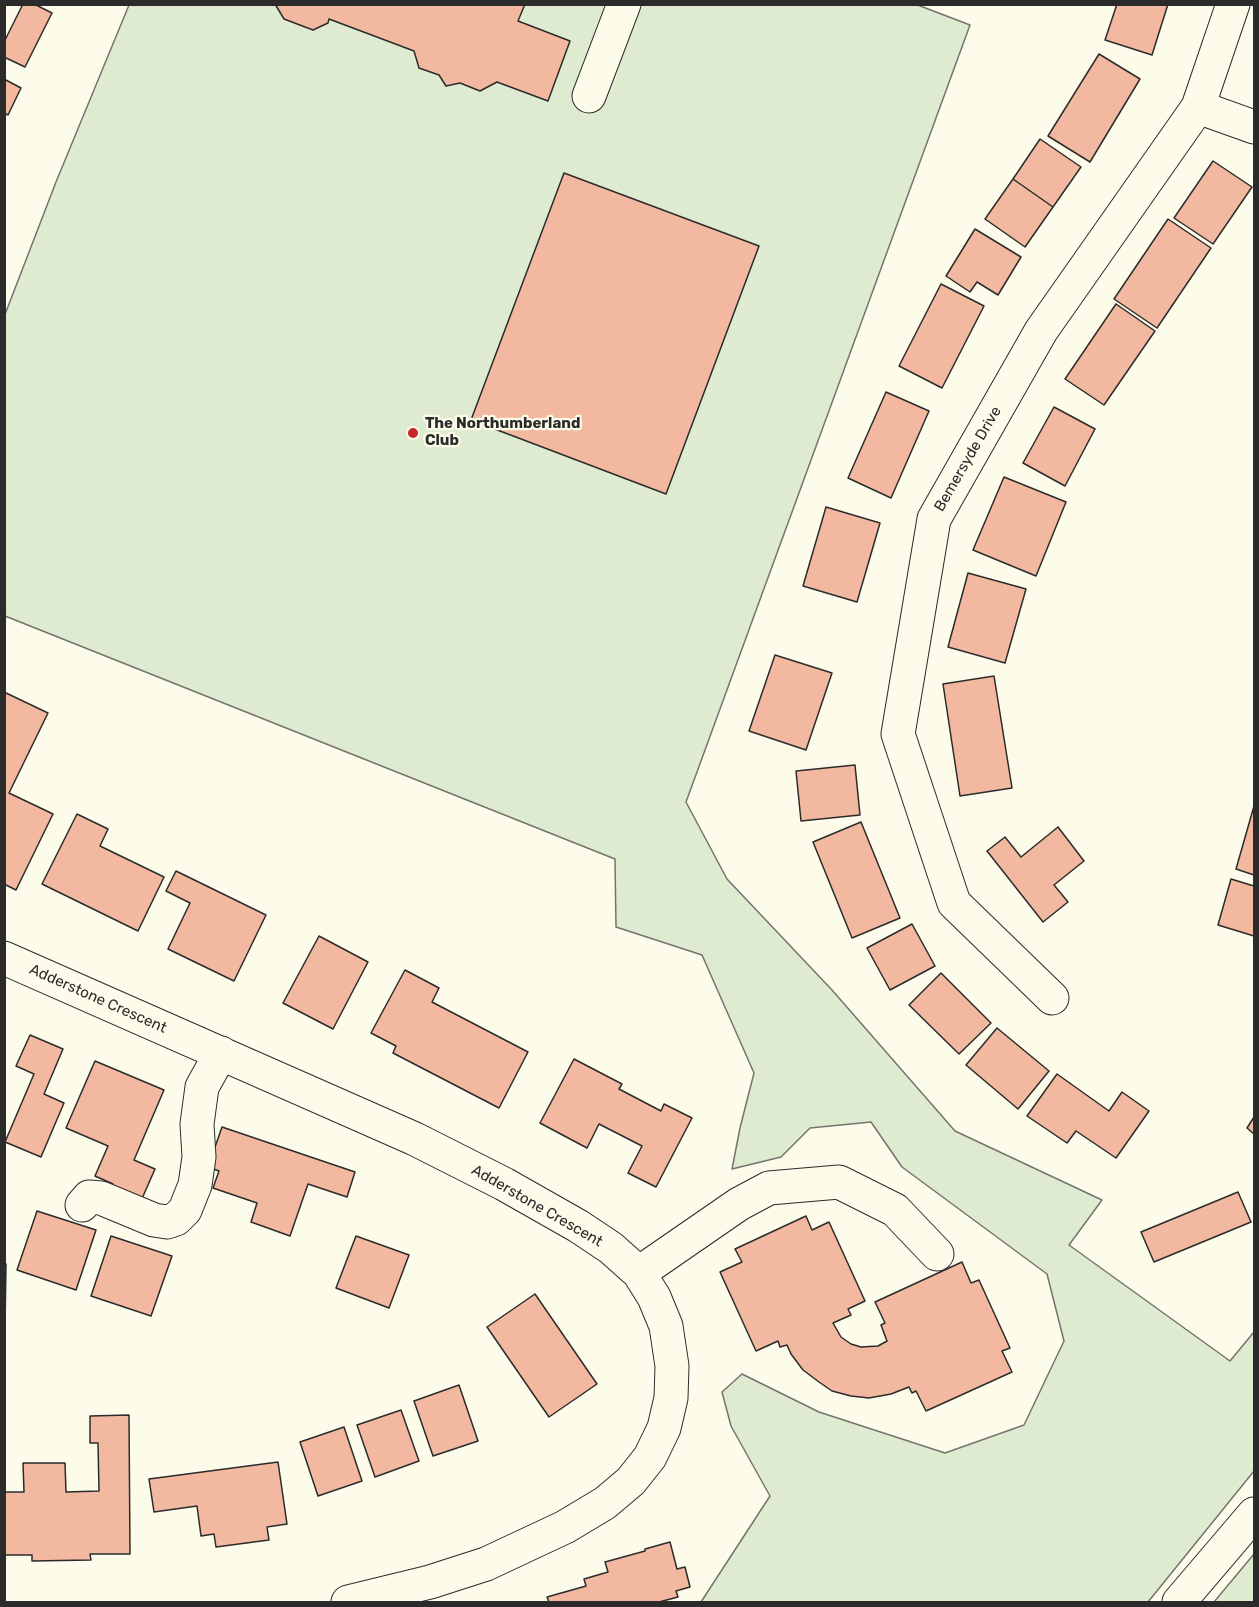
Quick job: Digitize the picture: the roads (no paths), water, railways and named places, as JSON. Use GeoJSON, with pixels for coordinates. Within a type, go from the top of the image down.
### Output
{"type":"FeatureCollection","features":[{"type":"Feature","properties":{"kind":"street"},"geometry":{"type":"LineString","coordinates":[[589,96],[624,4]]}},
{"type":"Feature","properties":{"kind":"street","name":"Bemersyde Drive"},"geometry":{"type":"LineString","coordinates":[[1052,998],[954,903],[898,734],[934,519],[1041,331],[1198,107],[1233,4]]}},
{"type":"Feature","properties":{"kind":"street"},"geometry":{"type":"LineString","coordinates":[[1198,107],[1254,128]]}},
{"type":"Feature","properties":{"kind":"street","name":"Adderstone Crescent"},"geometry":{"type":"LineString","coordinates":[[4,958],[415,1139],[504,1184],[578,1226],[610,1248],[639,1273],[654,1297],[666,1326],[672,1366],[671,1398],[664,1428],[650,1457],[631,1481],[604,1503],[565,1527],[486,1564],[430,1582],[348,1602]]}},
{"type":"Feature","properties":{"kind":"street"},"geometry":{"type":"LineString","coordinates":[[82,1205],[89,1197],[101,1198],[154,1220],[167,1222],[176,1219],[184,1210],[195,1185],[199,1157],[197,1124],[202,1087],[221,1053]]}},
{"type":"Feature","properties":{"kind":"street"},"geometry":{"type":"LineString","coordinates":[[639,1273],[739,1204],[769,1188],[839,1182],[896,1210],[937,1254]]}},
{"type":"Feature","properties":{"kind":"street"},"geometry":{"type":"LineString","coordinates":[[1179,1602],[1254,1514]]}},
{"type":"Feature","properties":{"kind":"place","name":"The Northumberland Club"},"geometry":{"type":"Point","coordinates":[413,433]}}]}
